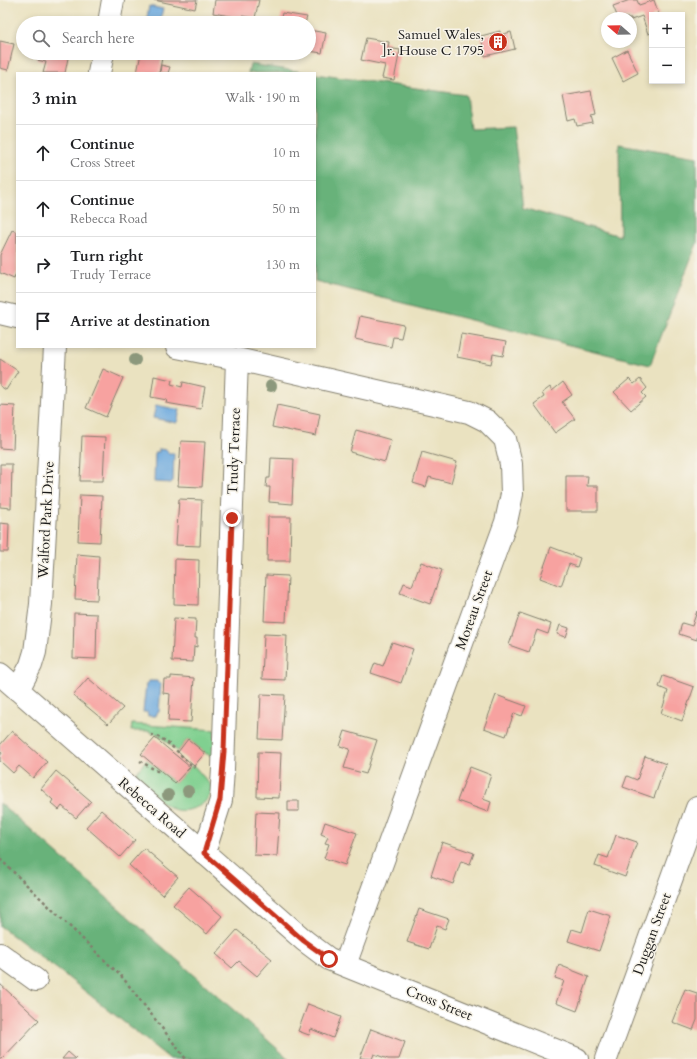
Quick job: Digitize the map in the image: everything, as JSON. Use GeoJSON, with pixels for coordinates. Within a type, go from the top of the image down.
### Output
{"type":"FeatureCollection","features":[{"type":"Feature","properties":{"kind":"street"},"geometry":{"type":"LineString","coordinates":[[110,16],[113,0]]}},
{"type":"Feature","properties":{"kind":"street"},"geometry":{"type":"LineString","coordinates":[[99,72],[102,60]]}},
{"type":"Feature","properties":{"kind":"street"},"geometry":{"type":"LineString","coordinates":[[0,313],[16,317]]}},
{"type":"Feature","properties":{"kind":"street","name":"Walford Park Drive"},"geometry":{"type":"LineString","coordinates":[[18,690],[31,665],[35,652],[41,604],[55,348]]}},
{"type":"Feature","properties":{"kind":"street"},"geometry":{"type":"LineString","coordinates":[[182,348],[237,359]]}},
{"type":"Feature","properties":{"kind":"street","name":"Moreau Street"},"geometry":{"type":"LineString","coordinates":[[237,359],[469,412],[487,421],[505,439],[511,464],[512,494],[506,522],[345,965]]}},
{"type":"Feature","properties":{"kind":"street","name":"Trudy Terrace"},"geometry":{"type":"LineString","coordinates":[[204,853],[220,800],[223,769],[237,359]]}},
{"type":"Feature","properties":{"kind":"street","name":"Rebecca Road"},"geometry":{"type":"LineString","coordinates":[[0,674],[304,941]]}},
{"type":"Feature","properties":{"kind":"street","name":"Duggan Street"},"geometry":{"type":"LineString","coordinates":[[606,1059],[697,808]]}},
{"type":"Feature","properties":{"kind":"street","name":"Cross Street"},"geometry":{"type":"LineString","coordinates":[[304,941],[329,959],[577,1059]]}},
{"type":"Feature","properties":{"kind":"street"},"geometry":{"type":"LineString","coordinates":[[0,954],[36,980]]}},
{"type":"Feature","properties":{"kind":"path"},"geometry":{"type":"LineString","coordinates":[[150,735],[157,736],[195,767]]}},
{"type":"Feature","properties":{"kind":"path"},"geometry":{"type":"LineString","coordinates":[[140,761],[158,771],[161,771]]}},
{"type":"Feature","properties":{"kind":"path"},"geometry":{"type":"LineString","coordinates":[[0,859],[123,978],[186,1059]]}},
{"type":"Feature","properties":{"kind":"green space"},"geometry":{"type":"Polygon","coordinates":[[[250,64],[303,72],[248,72],[250,64]]]}},
{"type":"Feature","properties":{"kind":"green space"},"geometry":{"type":"Polygon","coordinates":[[[316,74],[466,95],[470,129],[513,127],[523,208],[620,236],[619,144],[697,157],[697,243],[650,365],[316,281],[316,74]]]}},
{"type":"Feature","properties":{"kind":"green space"},"geometry":{"type":"Polygon","coordinates":[[[132,724],[215,730],[214,757],[205,753],[188,739],[178,752],[158,734],[151,733],[150,731],[131,731],[132,724]]]}},
{"type":"Feature","properties":{"kind":"green space"},"geometry":{"type":"Polygon","coordinates":[[[147,759],[175,783],[190,767],[195,767],[213,788],[209,797],[203,804],[191,809],[179,810],[169,807],[133,777],[147,759]]]}},
{"type":"Feature","properties":{"kind":"green space"},"geometry":{"type":"Polygon","coordinates":[[[0,803],[289,1059],[170,1059],[61,972],[0,926],[0,803]]]}},
{"type":"Feature","properties":{"kind":"water"},"geometry":{"type":"Polygon","coordinates":[[[149,6],[163,9],[161,16],[147,16],[149,6]]]}},
{"type":"Feature","properties":{"kind":"water"},"geometry":{"type":"Polygon","coordinates":[[[156,405],[180,410],[177,423],[153,418],[156,405]]]}},
{"type":"Feature","properties":{"kind":"water"},"geometry":{"type":"Polygon","coordinates":[[[159,449],[167,450],[168,453],[174,453],[173,481],[171,483],[154,482],[155,452],[159,452],[159,449]]]}},
{"type":"Feature","properties":{"kind":"water"},"geometry":{"type":"Polygon","coordinates":[[[149,681],[157,681],[161,684],[159,712],[156,716],[148,716],[147,712],[143,712],[146,684],[149,681]]]}},
{"type":"Feature","properties":{"kind":"building"},"geometry":{"type":"Polygon","coordinates":[[[154,0],[197,0],[195,9],[154,0]]]}},
{"type":"Feature","properties":{"kind":"building"},"geometry":{"type":"Polygon","coordinates":[[[215,0],[259,0],[255,16],[230,16],[213,13],[215,0]]]}},
{"type":"Feature","properties":{"kind":"building"},"geometry":{"type":"Polygon","coordinates":[[[630,0],[637,0],[639,5],[654,0],[658,12],[649,12],[649,34],[642,16],[637,18],[637,12],[616,12],[613,6],[630,0]]]}},
{"type":"Feature","properties":{"kind":"building"},"geometry":{"type":"Polygon","coordinates":[[[282,13],[301,16],[281,16],[282,13]]]}},
{"type":"Feature","properties":{"kind":"building"},"geometry":{"type":"Polygon","coordinates":[[[316,31],[326,33],[322,53],[316,52],[316,31]]]}},
{"type":"Feature","properties":{"kind":"building","name":"Samuel Wales, ]r. House C 1795"},"geometry":{"type":"Polygon","coordinates":[[[500,31],[500,35],[511,32],[515,49],[485,56],[481,36],[500,31]]]}},
{"type":"Feature","properties":{"kind":"building"},"geometry":{"type":"Polygon","coordinates":[[[366,38],[389,42],[388,48],[400,50],[394,80],[382,78],[385,65],[361,60],[366,38]]]}},
{"type":"Feature","properties":{"kind":"building"},"geometry":{"type":"Polygon","coordinates":[[[0,41],[14,44],[8,70],[0,68],[0,41]]]}},
{"type":"Feature","properties":{"kind":"building"},"geometry":{"type":"Polygon","coordinates":[[[627,50],[638,73],[623,81],[612,58],[627,50]]]}},
{"type":"Feature","properties":{"kind":"building"},"geometry":{"type":"Polygon","coordinates":[[[37,60],[68,60],[65,72],[43,72],[46,62],[37,60]]]}},
{"type":"Feature","properties":{"kind":"building"},"geometry":{"type":"Polygon","coordinates":[[[140,60],[162,60],[159,72],[137,72],[140,60]]]}},
{"type":"Feature","properties":{"kind":"building"},"geometry":{"type":"Polygon","coordinates":[[[161,65],[170,67],[168,72],[160,72],[161,65]]]}},
{"type":"Feature","properties":{"kind":"building"},"geometry":{"type":"Polygon","coordinates":[[[591,91],[596,115],[591,116],[593,123],[577,126],[575,119],[568,121],[563,96],[591,91]]]}},
{"type":"Feature","properties":{"kind":"building"},"geometry":{"type":"Polygon","coordinates":[[[12,230],[16,232],[16,274],[14,279],[0,273],[0,255],[12,230]]]}},
{"type":"Feature","properties":{"kind":"building"},"geometry":{"type":"Polygon","coordinates":[[[360,316],[404,325],[401,338],[393,337],[391,347],[355,339],[360,316]]]}},
{"type":"Feature","properties":{"kind":"building"},"geometry":{"type":"Polygon","coordinates":[[[461,334],[506,342],[503,356],[493,354],[491,364],[457,357],[461,334]]]}},
{"type":"Feature","properties":{"kind":"building"},"geometry":{"type":"Polygon","coordinates":[[[0,359],[18,371],[6,390],[0,386],[0,359]]]}},
{"type":"Feature","properties":{"kind":"building"},"geometry":{"type":"Polygon","coordinates":[[[103,369],[123,378],[106,417],[86,408],[103,369]]]}},
{"type":"Feature","properties":{"kind":"building"},"geometry":{"type":"Polygon","coordinates":[[[154,376],[172,380],[171,384],[182,387],[183,382],[205,387],[201,409],[166,403],[167,400],[151,397],[154,376]]]}},
{"type":"Feature","properties":{"kind":"building"},"geometry":{"type":"Polygon","coordinates":[[[629,379],[634,384],[640,379],[647,388],[642,393],[646,397],[631,410],[614,392],[629,379]]]}},
{"type":"Feature","properties":{"kind":"building"},"geometry":{"type":"Polygon","coordinates":[[[563,382],[572,395],[562,402],[575,419],[555,433],[534,404],[544,397],[542,393],[550,387],[552,391],[563,382]]]}},
{"type":"Feature","properties":{"kind":"building"},"geometry":{"type":"Polygon","coordinates":[[[0,405],[15,406],[13,449],[0,448],[0,405]]]}},
{"type":"Feature","properties":{"kind":"building"},"geometry":{"type":"Polygon","coordinates":[[[277,405],[320,414],[316,436],[272,427],[277,405]]]}},
{"type":"Feature","properties":{"kind":"building"},"geometry":{"type":"Polygon","coordinates":[[[356,430],[391,440],[385,462],[350,452],[356,430]]]}},
{"type":"Feature","properties":{"kind":"building"},"geometry":{"type":"Polygon","coordinates":[[[82,436],[105,437],[103,481],[80,481],[82,436]]]}},
{"type":"Feature","properties":{"kind":"building"},"geometry":{"type":"Polygon","coordinates":[[[181,441],[205,442],[202,487],[178,486],[181,441]]]}},
{"type":"Feature","properties":{"kind":"building"},"geometry":{"type":"Polygon","coordinates":[[[422,452],[457,462],[451,483],[429,477],[426,487],[413,483],[422,452]]]}},
{"type":"Feature","properties":{"kind":"building"},"geometry":{"type":"Polygon","coordinates":[[[271,458],[294,459],[292,504],[269,502],[270,487],[266,487],[267,478],[270,478],[271,458]]]}},
{"type":"Feature","properties":{"kind":"building"},"geometry":{"type":"Polygon","coordinates":[[[0,464],[12,464],[11,508],[0,507],[0,464]]]}},
{"type":"Feature","properties":{"kind":"building"},"geometry":{"type":"Polygon","coordinates":[[[566,476],[588,476],[587,486],[598,486],[598,511],[566,511],[566,476]]]}},
{"type":"Feature","properties":{"kind":"building"},"geometry":{"type":"Polygon","coordinates":[[[80,495],[102,496],[100,542],[78,541],[80,495]]]}},
{"type":"Feature","properties":{"kind":"building"},"geometry":{"type":"Polygon","coordinates":[[[179,499],[202,500],[200,546],[176,545],[179,499]]]}},
{"type":"Feature","properties":{"kind":"building"},"geometry":{"type":"Polygon","coordinates":[[[268,517],[291,517],[290,561],[267,561],[268,517]]]}},
{"type":"Feature","properties":{"kind":"building"},"geometry":{"type":"Polygon","coordinates":[[[0,523],[9,524],[8,552],[0,552],[0,523]]]}},
{"type":"Feature","properties":{"kind":"building"},"geometry":{"type":"Polygon","coordinates":[[[551,547],[580,558],[577,567],[569,564],[561,586],[540,578],[551,547]]]}},
{"type":"Feature","properties":{"kind":"building"},"geometry":{"type":"Polygon","coordinates":[[[77,554],[99,556],[97,600],[75,599],[77,554]]]}},
{"type":"Feature","properties":{"kind":"building"},"geometry":{"type":"Polygon","coordinates":[[[175,559],[199,560],[198,605],[174,604],[175,559]]]}},
{"type":"Feature","properties":{"kind":"building"},"geometry":{"type":"Polygon","coordinates":[[[421,562],[442,570],[430,604],[400,593],[404,583],[412,586],[421,562]]]}},
{"type":"Feature","properties":{"kind":"building"},"geometry":{"type":"Polygon","coordinates":[[[266,575],[288,576],[286,622],[264,621],[266,575]]]}},
{"type":"Feature","properties":{"kind":"building"},"geometry":{"type":"Polygon","coordinates":[[[697,611],[697,640],[679,634],[682,623],[692,626],[697,611]]]}},
{"type":"Feature","properties":{"kind":"building"},"geometry":{"type":"Polygon","coordinates":[[[74,613],[97,614],[96,659],[73,658],[74,613]]]}},
{"type":"Feature","properties":{"kind":"building"},"geometry":{"type":"Polygon","coordinates":[[[520,613],[551,624],[548,634],[537,630],[529,652],[509,645],[520,613]]]}},
{"type":"Feature","properties":{"kind":"building"},"geometry":{"type":"Polygon","coordinates":[[[174,618],[196,619],[195,638],[197,638],[197,647],[194,646],[193,662],[172,661],[174,618]]]}},
{"type":"Feature","properties":{"kind":"building"},"geometry":{"type":"Polygon","coordinates":[[[560,625],[569,628],[566,637],[557,634],[560,625]]]}},
{"type":"Feature","properties":{"kind":"building"},"geometry":{"type":"Polygon","coordinates":[[[264,634],[287,635],[285,680],[262,679],[264,634]]]}},
{"type":"Feature","properties":{"kind":"building"},"geometry":{"type":"Polygon","coordinates":[[[392,642],[413,649],[401,683],[371,673],[375,663],[383,666],[392,642]]]}},
{"type":"Feature","properties":{"kind":"building"},"geometry":{"type":"Polygon","coordinates":[[[171,676],[194,678],[191,722],[168,721],[170,694],[163,693],[164,679],[171,679],[171,676]]]}},
{"type":"Feature","properties":{"kind":"building"},"geometry":{"type":"Polygon","coordinates":[[[663,676],[694,687],[682,721],[661,713],[668,691],[659,687],[663,676]]]}},
{"type":"Feature","properties":{"kind":"building"},"geometry":{"type":"Polygon","coordinates":[[[88,678],[123,708],[108,724],[73,695],[88,678]]]}},
{"type":"Feature","properties":{"kind":"building"},"geometry":{"type":"Polygon","coordinates":[[[261,694],[285,695],[282,740],[259,739],[261,694]]]}},
{"type":"Feature","properties":{"kind":"building"},"geometry":{"type":"Polygon","coordinates":[[[496,695],[526,706],[522,716],[514,713],[506,736],[484,728],[496,695]]]}},
{"type":"Feature","properties":{"kind":"building"},"geometry":{"type":"Polygon","coordinates":[[[12,731],[47,762],[33,778],[19,766],[13,773],[0,761],[0,756],[2,753],[0,751],[0,745],[12,731]]]}},
{"type":"Feature","properties":{"kind":"building"},"geometry":{"type":"Polygon","coordinates":[[[345,731],[377,740],[366,774],[344,768],[350,749],[340,746],[345,731]]]}},
{"type":"Feature","properties":{"kind":"building"},"geometry":{"type":"Polygon","coordinates":[[[155,738],[190,767],[175,783],[141,754],[155,738]]]}},
{"type":"Feature","properties":{"kind":"building"},"geometry":{"type":"Polygon","coordinates":[[[188,739],[205,753],[194,766],[178,752],[188,739]]]}},
{"type":"Feature","properties":{"kind":"building"},"geometry":{"type":"Polygon","coordinates":[[[258,752],[281,753],[279,798],[257,797],[258,752]]]}},
{"type":"Feature","properties":{"kind":"building"},"geometry":{"type":"Polygon","coordinates":[[[645,756],[666,764],[654,798],[623,787],[627,776],[637,780],[645,756]]]}},
{"type":"Feature","properties":{"kind":"building"},"geometry":{"type":"Polygon","coordinates":[[[470,767],[491,775],[483,799],[491,802],[488,812],[457,801],[470,767]]]}},
{"type":"Feature","properties":{"kind":"building"},"geometry":{"type":"Polygon","coordinates":[[[56,771],[91,801],[76,818],[62,806],[59,810],[51,803],[53,800],[41,789],[56,771]]]}},
{"type":"Feature","properties":{"kind":"building"},"geometry":{"type":"Polygon","coordinates":[[[288,801],[299,801],[299,811],[288,811],[288,801]]]}},
{"type":"Feature","properties":{"kind":"building"},"geometry":{"type":"Polygon","coordinates":[[[101,810],[135,840],[120,857],[86,827],[101,810]]]}},
{"type":"Feature","properties":{"kind":"building"},"geometry":{"type":"Polygon","coordinates":[[[256,812],[280,813],[277,856],[254,855],[256,812]]]}},
{"type":"Feature","properties":{"kind":"building"},"geometry":{"type":"Polygon","coordinates":[[[325,822],[357,833],[345,865],[324,858],[329,844],[325,843],[328,837],[321,834],[325,822]]]}},
{"type":"Feature","properties":{"kind":"building"},"geometry":{"type":"Polygon","coordinates":[[[616,835],[637,842],[625,877],[595,866],[599,855],[608,858],[616,835]]]}},
{"type":"Feature","properties":{"kind":"building"},"geometry":{"type":"Polygon","coordinates":[[[442,842],[474,853],[470,864],[461,861],[453,884],[431,876],[442,842]]]}},
{"type":"Feature","properties":{"kind":"building"},"geometry":{"type":"Polygon","coordinates":[[[144,848],[178,877],[162,895],[129,865],[144,848]]]}},
{"type":"Feature","properties":{"kind":"building"},"geometry":{"type":"Polygon","coordinates":[[[189,887],[222,916],[207,934],[173,905],[189,887]]]}},
{"type":"Feature","properties":{"kind":"building"},"geometry":{"type":"Polygon","coordinates":[[[419,909],[449,919],[445,929],[437,926],[429,949],[407,942],[419,909]]]}},
{"type":"Feature","properties":{"kind":"building"},"geometry":{"type":"Polygon","coordinates":[[[589,909],[611,916],[599,951],[568,941],[572,929],[582,932],[589,909]]]}},
{"type":"Feature","properties":{"kind":"building"},"geometry":{"type":"Polygon","coordinates":[[[237,930],[272,959],[257,976],[239,961],[232,968],[216,954],[237,930]]]}},
{"type":"Feature","properties":{"kind":"building"},"geometry":{"type":"Polygon","coordinates":[[[559,965],[589,977],[577,1011],[556,1003],[564,981],[555,978],[559,965]]]}},
{"type":"Feature","properties":{"kind":"building"},"geometry":{"type":"Polygon","coordinates":[[[0,984],[39,1020],[2,1059],[0,1059],[0,984]]]}},
{"type":"Feature","properties":{"kind":"building"},"geometry":{"type":"Polygon","coordinates":[[[685,989],[697,993],[697,1020],[693,1030],[672,1022],[685,989]]]}},
{"type":"Feature","properties":{"kind":"building"},"geometry":{"type":"Polygon","coordinates":[[[308,1004],[341,1017],[333,1038],[311,1029],[309,1035],[298,1031],[308,1004]]]}},
{"type":"Feature","properties":{"kind":"building"},"geometry":{"type":"Polygon","coordinates":[[[371,1029],[405,1042],[399,1059],[388,1059],[374,1054],[372,1059],[360,1058],[371,1029]]]}},
{"type":"Feature","properties":{"kind":"building"},"geometry":{"type":"Polygon","coordinates":[[[68,1052],[76,1059],[62,1059],[68,1052]]]}},
{"type":"Feature","properties":{"kind":"place","name":"Samuel Wales, ]r. House C 1795"},"geometry":{"type":"Point","coordinates":[498,42]}},
{"type":"Feature","properties":{"kind":"route"},"geometry":{"type":"LineString","coordinates":[[232,518],[223,769],[220,800],[204,853],[304,941],[329,959]]}}]}
